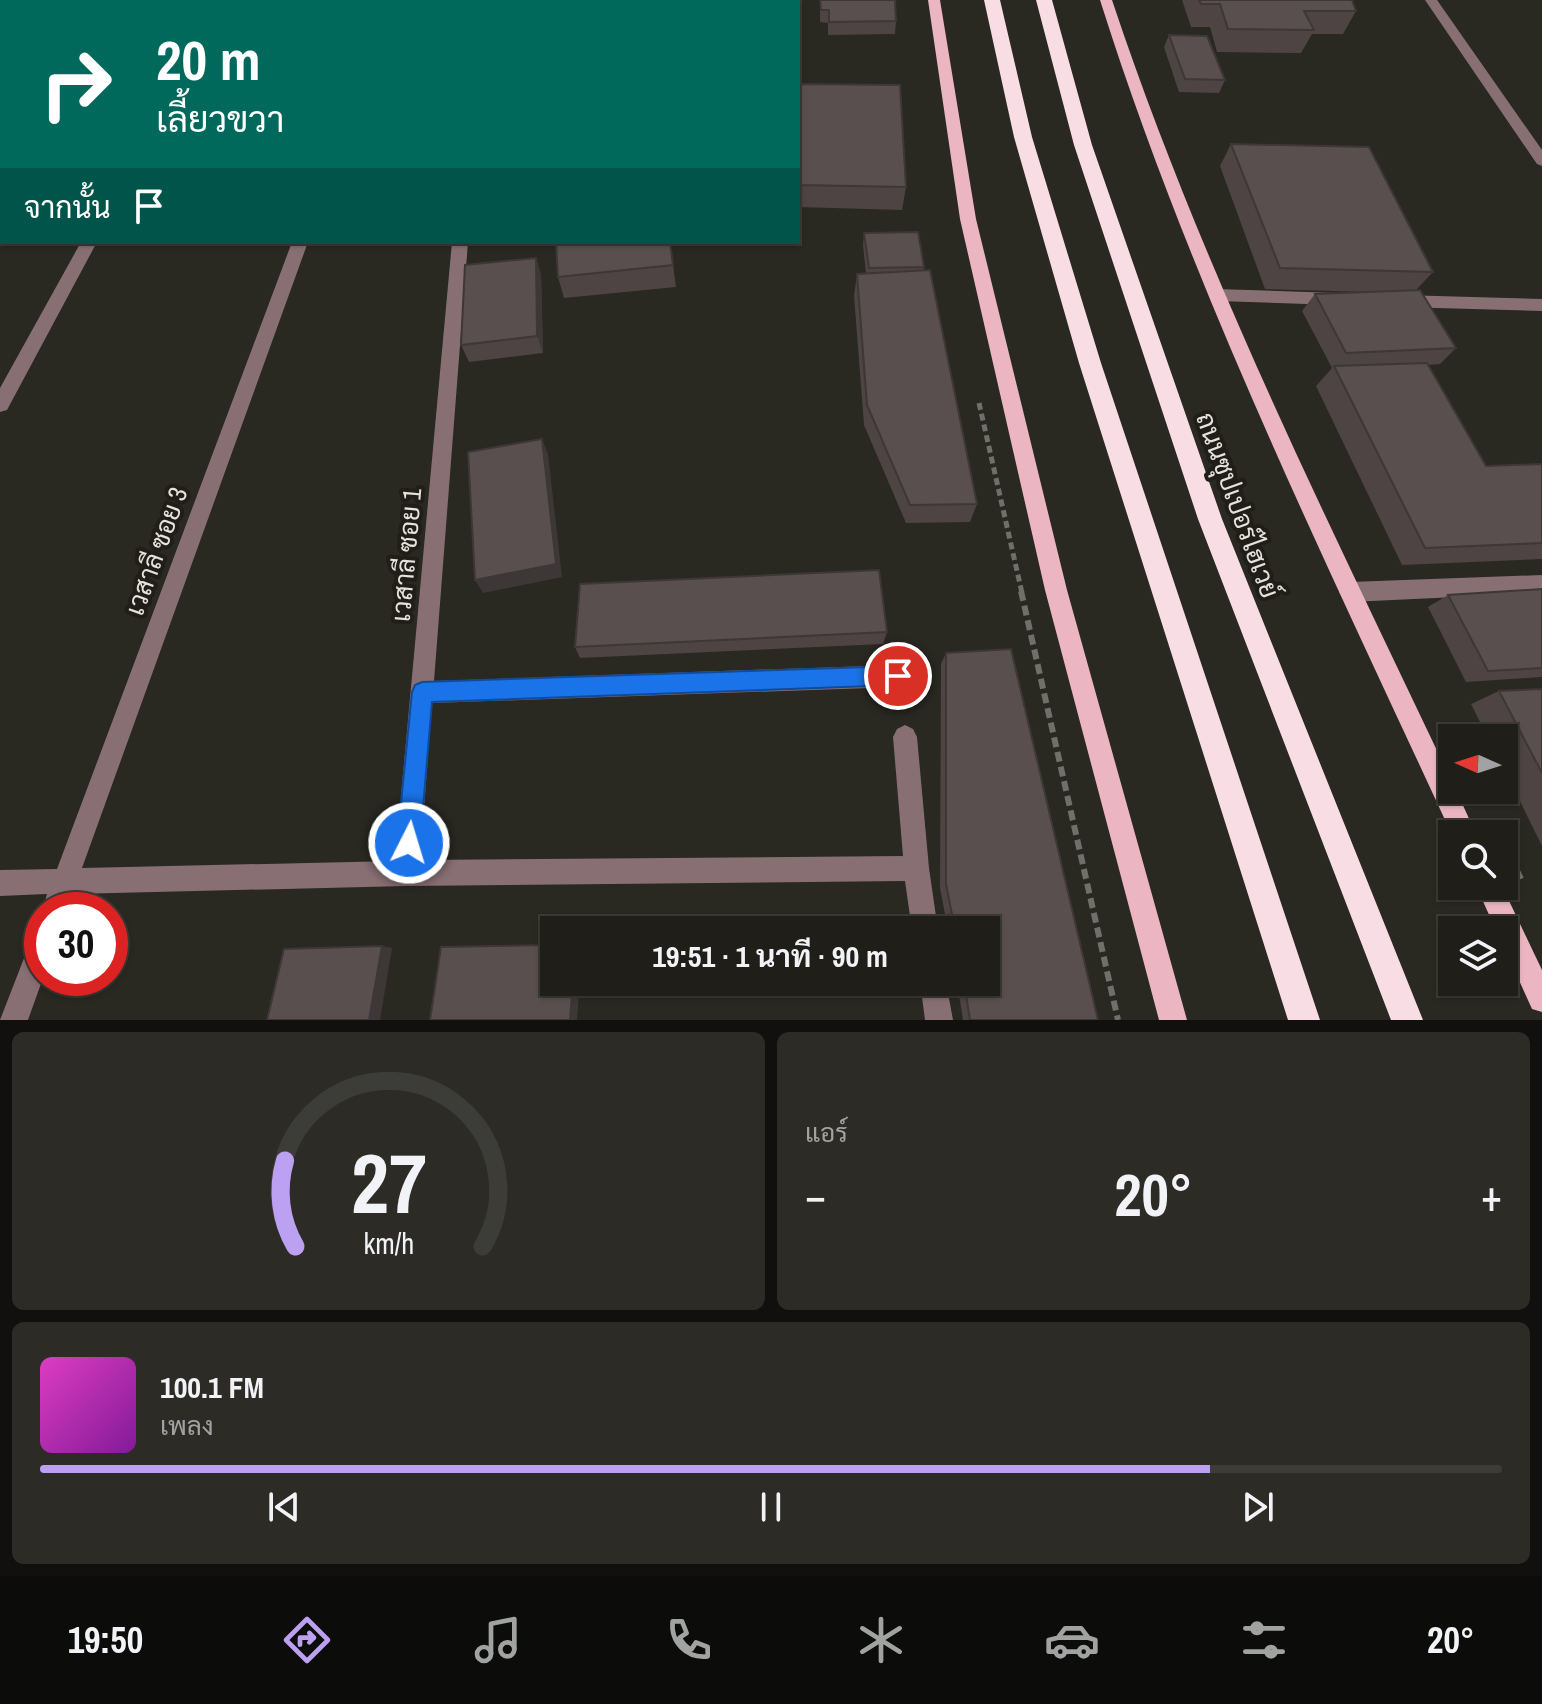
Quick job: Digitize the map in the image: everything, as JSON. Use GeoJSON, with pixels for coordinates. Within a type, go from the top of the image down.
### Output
{"type":"FeatureCollection","features":[{"type":"Feature","properties":{"kind":"highway"},"geometry":{"type":"LineString","coordinates":[[992,0],[999,39],[1044,212],[1137,516],[1304,1020]]}},
{"type":"Feature","properties":{"kind":"highway","name":"ถนนซุปเปอร์ไฮเวย์"},"geometry":{"type":"LineString","coordinates":[[1044,0],[1083,145],[1210,519],[1407,1020]]}},
{"type":"Feature","properties":{"kind":"main road"},"geometry":{"type":"LineString","coordinates":[[934,0],[972,234],[1056,590],[1173,1020]]}},
{"type":"Feature","properties":{"kind":"main road"},"geometry":{"type":"LineString","coordinates":[[1106,0],[1149,125],[1217,295],[1350,592],[1457,820]]}},
{"type":"Feature","properties":{"kind":"main road"},"geometry":{"type":"LineString","coordinates":[[1496,900],[1542,999]]}},
{"type":"Feature","properties":{"kind":"street"},"geometry":{"type":"LineString","coordinates":[[1431,0],[1542,161]]}},
{"type":"Feature","properties":{"kind":"street"},"geometry":{"type":"LineString","coordinates":[[0,405],[88,244]]}},
{"type":"Feature","properties":{"kind":"street","name":"เวสาลี ซอย 3"},"geometry":{"type":"LineString","coordinates":[[61,892],[299,244]]}},
{"type":"Feature","properties":{"kind":"street","name":"เวสาลี ซอย 1"},"geometry":{"type":"LineString","coordinates":[[406,873],[460,244]]}},
{"type":"Feature","properties":{"kind":"street"},"geometry":{"type":"LineString","coordinates":[[1217,295],[1356,299]]}},
{"type":"Feature","properties":{"kind":"street"},"geometry":{"type":"LineString","coordinates":[[1387,300],[1542,305]]}},
{"type":"Feature","properties":{"kind":"street"},"geometry":{"type":"LineString","coordinates":[[1350,592],[1542,584]]}},
{"type":"Feature","properties":{"kind":"street"},"geometry":{"type":"LineString","coordinates":[[422,692],[898,676]]}},
{"type":"Feature","properties":{"kind":"street"},"geometry":{"type":"LineString","coordinates":[[905,737],[923,916]]}},
{"type":"Feature","properties":{"kind":"street"},"geometry":{"type":"LineString","coordinates":[[0,883],[406,873],[916,868]]}},
{"type":"Feature","properties":{"kind":"street"},"geometry":{"type":"LineString","coordinates":[[14,1020],[24,993]]}},
{"type":"Feature","properties":{"kind":"street"},"geometry":{"type":"LineString","coordinates":[[935,996],[939,1020]]}},
{"type":"Feature","properties":{"kind":"building"},"geometry":{"type":"Polygon","coordinates":[[[820,0],[895,0],[896,21],[829,22],[829,10],[821,10],[820,0]]]}},
{"type":"Feature","properties":{"kind":"building"},"geometry":{"type":"Polygon","coordinates":[[[1199,0],[1352,0],[1356,11],[1304,11],[1314,30],[1228,29],[1220,4],[1201,4],[1199,0]]]}},
{"type":"Feature","properties":{"kind":"building"},"geometry":{"type":"Polygon","coordinates":[[[1169,35],[1207,36],[1225,80],[1185,79],[1169,35]]]}},
{"type":"Feature","properties":{"kind":"building"},"geometry":{"type":"Polygon","coordinates":[[[800,84],[900,85],[906,187],[800,185],[800,84]]]}},
{"type":"Feature","properties":{"kind":"building"},"geometry":{"type":"Polygon","coordinates":[[[1231,144],[1369,147],[1433,272],[1280,268],[1231,144]]]}},
{"type":"Feature","properties":{"kind":"building"},"geometry":{"type":"Polygon","coordinates":[[[918,232],[924,267],[869,268],[864,233],[918,232]]]}},
{"type":"Feature","properties":{"kind":"building"},"geometry":{"type":"Polygon","coordinates":[[[556,244],[670,244],[673,265],[558,277],[556,244]]]}},
{"type":"Feature","properties":{"kind":"building"},"geometry":{"type":"Polygon","coordinates":[[[536,258],[537,336],[461,345],[465,265],[536,258]]]}},
{"type":"Feature","properties":{"kind":"building"},"geometry":{"type":"Polygon","coordinates":[[[930,270],[977,504],[910,505],[867,405],[857,274],[930,270]]]}},
{"type":"Feature","properties":{"kind":"building"},"geometry":{"type":"Polygon","coordinates":[[[1420,290],[1456,348],[1346,353],[1315,294],[1420,290]]]}},
{"type":"Feature","properties":{"kind":"building"},"geometry":{"type":"Polygon","coordinates":[[[1427,363],[1486,466],[1542,464],[1542,543],[1425,548],[1334,366],[1427,363]]]}},
{"type":"Feature","properties":{"kind":"building"},"geometry":{"type":"Polygon","coordinates":[[[542,439],[556,564],[475,580],[468,452],[542,439]]]}},
{"type":"Feature","properties":{"kind":"building"},"geometry":{"type":"Polygon","coordinates":[[[879,570],[887,632],[575,647],[580,584],[879,570]]]}},
{"type":"Feature","properties":{"kind":"building"},"geometry":{"type":"Polygon","coordinates":[[[1542,589],[1542,668],[1488,671],[1448,595],[1542,589]]]}},
{"type":"Feature","properties":{"kind":"building"},"geometry":{"type":"Polygon","coordinates":[[[1011,649],[1098,1020],[970,1020],[966,996],[1000,996],[1000,916],[952,916],[946,884],[946,653],[1011,649]]]}},
{"type":"Feature","properties":{"kind":"building"},"geometry":{"type":"Polygon","coordinates":[[[1542,689],[1542,773],[1518,724],[1499,691],[1542,689]]]}},
{"type":"Feature","properties":{"kind":"building"},"geometry":{"type":"Polygon","coordinates":[[[540,945],[540,996],[572,996],[570,1020],[430,1020],[441,947],[540,945]]]}},
{"type":"Feature","properties":{"kind":"building"},"geometry":{"type":"Polygon","coordinates":[[[382,946],[369,1020],[267,1020],[284,949],[382,946]]]}},
{"type":"Feature","properties":{"kind":"route"},"geometry":{"type":"LineString","coordinates":[[409,843],[422,692],[898,676]]}}]}
